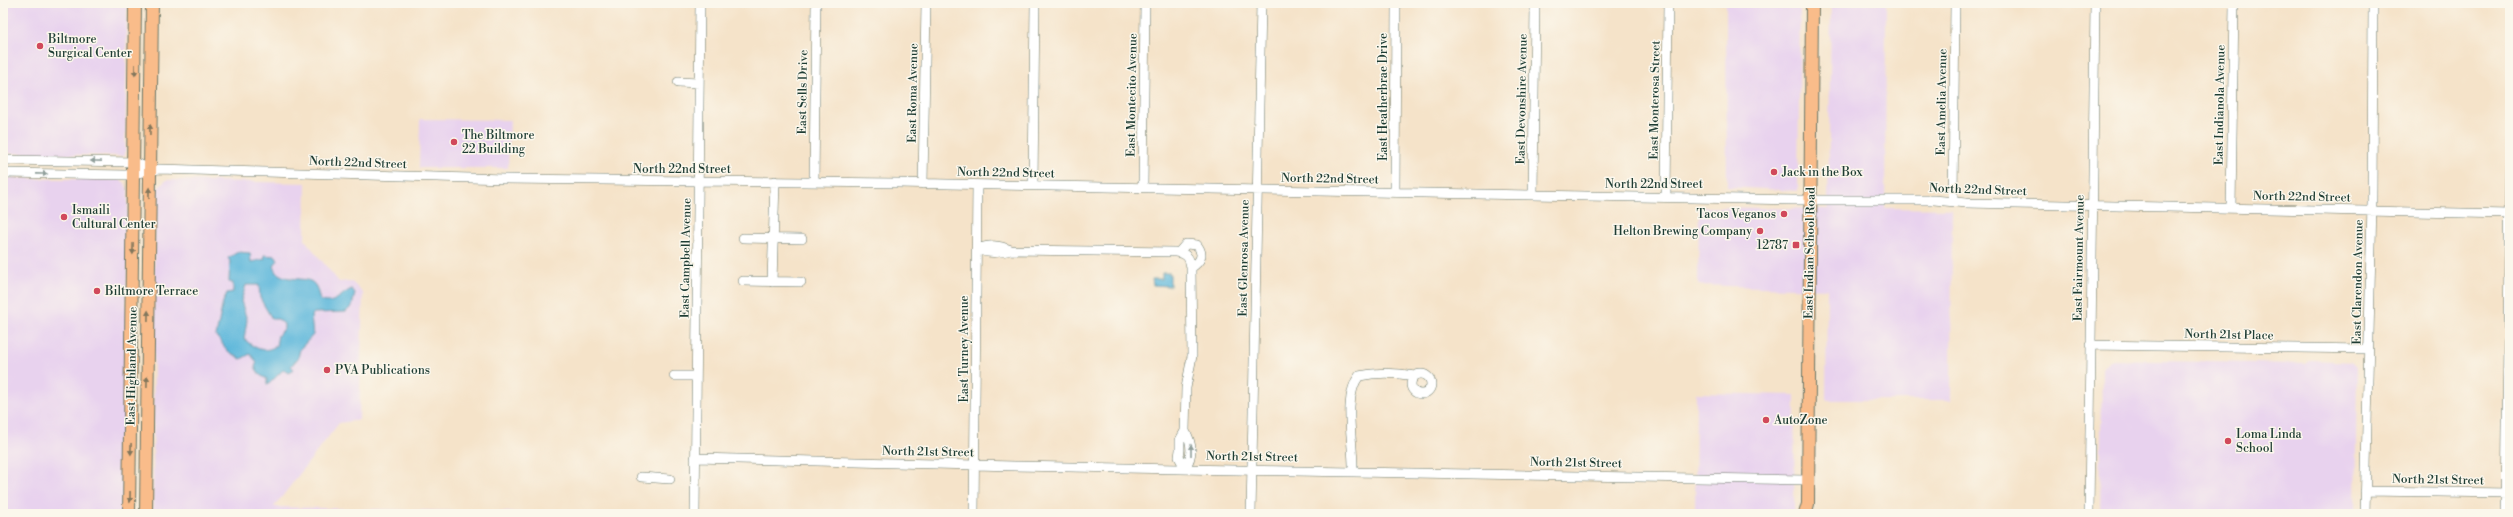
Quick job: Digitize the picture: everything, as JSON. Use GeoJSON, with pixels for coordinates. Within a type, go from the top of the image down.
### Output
{"type":"FeatureCollection","features":[{"type":"Feature","properties":{"kind":"main road","name":"East Highland Avenue"},"geometry":{"type":"LineString","coordinates":[[130,514],[135,162],[135,3]]}},
{"type":"Feature","properties":{"kind":"main road","name":"East Highland Avenue"},"geometry":{"type":"LineString","coordinates":[[146,514],[152,3]]}},
{"type":"Feature","properties":{"kind":"main road","name":"East Indian School Road"},"geometry":{"type":"LineString","coordinates":[[1809,511],[1812,3]]}},
{"type":"Feature","properties":{"kind":"main road"},"geometry":{"type":"LineString","coordinates":[[132,354],[147,355]]}},
{"type":"Feature","properties":{"kind":"street","name":"East Campbell Avenue"},"geometry":{"type":"LineString","coordinates":[[695,514],[700,3]]}},
{"type":"Feature","properties":{"kind":"street","name":"East Sells Drive"},"geometry":{"type":"LineString","coordinates":[[814,182],[816,3]]}},
{"type":"Feature","properties":{"kind":"street","name":"East Roma Avenue"},"geometry":{"type":"LineString","coordinates":[[923,184],[926,3]]}},
{"type":"Feature","properties":{"kind":"street"},"geometry":{"type":"LineString","coordinates":[[1033,185],[1035,3]]}},
{"type":"Feature","properties":{"kind":"street","name":"East Montecito Avenue"},"geometry":{"type":"LineString","coordinates":[[1143,188],[1145,3]]}},
{"type":"Feature","properties":{"kind":"street","name":"East Glenrosa Avenue"},"geometry":{"type":"LineString","coordinates":[[1251,514],[1261,3]]}},
{"type":"Feature","properties":{"kind":"street","name":"East Heatherbrae Drive"},"geometry":{"type":"LineString","coordinates":[[1395,192],[1396,3]]}},
{"type":"Feature","properties":{"kind":"street","name":"East Devonshire Avenue"},"geometry":{"type":"LineString","coordinates":[[1533,195],[1535,3]]}},
{"type":"Feature","properties":{"kind":"street","name":"East Monterosa Street"},"geometry":{"type":"LineString","coordinates":[[1666,197],[1668,3]]}},
{"type":"Feature","properties":{"kind":"street","name":"East Amelia Avenue"},"geometry":{"type":"LineString","coordinates":[[1953,201],[1955,3]]}},
{"type":"Feature","properties":{"kind":"street","name":"East Fairmount Avenue"},"geometry":{"type":"LineString","coordinates":[[2089,514],[2095,3]]}},
{"type":"Feature","properties":{"kind":"street","name":"East Indianola Avenue"},"geometry":{"type":"LineString","coordinates":[[2231,207],[2234,3]]}},
{"type":"Feature","properties":{"kind":"street","name":"East Clarendon Avenue"},"geometry":{"type":"LineString","coordinates":[[2366,514],[2373,3]]}},
{"type":"Feature","properties":{"kind":"street"},"geometry":{"type":"LineString","coordinates":[[678,82],[699,82]]}},
{"type":"Feature","properties":{"kind":"street","name":"North 22nd Street"},"geometry":{"type":"LineString","coordinates":[[3,160],[135,162],[149,169]]}},
{"type":"Feature","properties":{"kind":"street"},"geometry":{"type":"LineString","coordinates":[[2506,514],[2508,493],[2510,160]]}},
{"type":"Feature","properties":{"kind":"street","name":"North 22nd Street"},"geometry":{"type":"LineString","coordinates":[[3,173],[134,174],[149,169],[505,179],[775,181],[1811,200],[1953,201],[1966,203],[2231,207],[2510,214]]}},
{"type":"Feature","properties":{"kind":"street"},"geometry":{"type":"LineString","coordinates":[[772,282],[775,181]]}},
{"type":"Feature","properties":{"kind":"street","name":"East Turney Avenue"},"geometry":{"type":"LineString","coordinates":[[974,514],[977,185]]}},
{"type":"Feature","properties":{"kind":"street"},"geometry":{"type":"LineString","coordinates":[[742,238],[802,239]]}},
{"type":"Feature","properties":{"kind":"street"},"geometry":{"type":"LineString","coordinates":[[1179,252],[1186,244],[1197,245],[1201,250],[1199,263],[1191,268]]}},
{"type":"Feature","properties":{"kind":"street"},"geometry":{"type":"LineString","coordinates":[[977,249],[988,245],[998,245],[1011,250],[1179,252],[1187,256],[1191,268],[1192,356],[1186,388],[1185,431],[1180,440],[1180,457],[1185,468]]}},
{"type":"Feature","properties":{"kind":"street"},"geometry":{"type":"LineString","coordinates":[[743,281],[802,282]]}},
{"type":"Feature","properties":{"kind":"street","name":"North 21st Place"},"geometry":{"type":"LineString","coordinates":[[2090,345],[2368,349]]}},
{"type":"Feature","properties":{"kind":"street"},"geometry":{"type":"LineString","coordinates":[[1352,471],[1351,401],[1354,383],[1359,376],[1366,374],[1402,374],[1415,376]]}},
{"type":"Feature","properties":{"kind":"street"},"geometry":{"type":"LineString","coordinates":[[674,376],[696,376]]}},
{"type":"Feature","properties":{"kind":"street","name":"North 21st Street"},"geometry":{"type":"LineString","coordinates":[[695,458],[975,465],[1808,480]]}},
{"type":"Feature","properties":{"kind":"street"},"geometry":{"type":"LineString","coordinates":[[641,478],[670,479]]}},
{"type":"Feature","properties":{"kind":"street","name":"North 21st Street"},"geometry":{"type":"LineString","coordinates":[[2366,491],[2508,493]]}},
{"type":"Feature","properties":{"kind":"shaded area"},"geometry":{"type":"Polygon","coordinates":[[[3,3],[127,3],[125,156],[3,153],[3,3]]]}},
{"type":"Feature","properties":{"kind":"shaded area"},"geometry":{"type":"Polygon","coordinates":[[[1726,3],[1800,3],[1798,191],[1727,187],[1726,3]]]}},
{"type":"Feature","properties":{"kind":"shaded area"},"geometry":{"type":"Polygon","coordinates":[[[1831,3],[1886,3],[1885,208],[1952,209],[1951,400],[1826,400],[1827,289],[1698,285],[1699,207],[1828,209],[1831,3]]]}},
{"type":"Feature","properties":{"kind":"shaded area"},"geometry":{"type":"Polygon","coordinates":[[[420,119],[510,120],[508,168],[419,168],[420,119]]]}},
{"type":"Feature","properties":{"kind":"shaded area"},"geometry":{"type":"Polygon","coordinates":[[[3,178],[121,180],[125,183],[128,190],[124,514],[3,514],[3,178]]]}},
{"type":"Feature","properties":{"kind":"shaded area"},"geometry":{"type":"Polygon","coordinates":[[[166,180],[306,183],[305,240],[339,282],[351,281],[363,293],[359,420],[339,423],[274,507],[593,514],[153,514],[155,192],[166,180]]]}},
{"type":"Feature","properties":{"kind":"shaded area","name":"Loma Linda School"},"geometry":{"type":"Polygon","coordinates":[[[2110,360],[2305,364],[2310,360],[2353,362],[2357,366],[2355,514],[2100,514],[2102,368],[2110,360]]]}},
{"type":"Feature","properties":{"kind":"shaded area"},"geometry":{"type":"Polygon","coordinates":[[[1696,393],[1795,395],[1794,514],[1695,514],[1696,393]]]}},
{"type":"Feature","properties":{"kind":"water"},"geometry":{"type":"Polygon","coordinates":[[[238,252],[250,253],[251,262],[265,259],[264,255],[276,256],[278,260],[274,265],[277,273],[288,278],[304,279],[312,282],[317,288],[320,300],[325,302],[333,301],[352,289],[355,293],[352,306],[346,312],[314,313],[311,316],[313,335],[300,349],[298,358],[291,366],[294,369],[290,373],[283,370],[269,384],[267,384],[267,379],[260,375],[255,367],[257,362],[250,354],[241,359],[228,351],[216,336],[223,302],[227,293],[233,292],[233,283],[229,282],[230,261],[228,258],[238,252]],[[246,285],[241,301],[247,320],[244,339],[259,349],[267,350],[276,346],[278,335],[284,329],[284,324],[278,319],[272,319],[260,298],[259,285],[246,285]]]}},
{"type":"Feature","properties":{"kind":"water"},"geometry":{"type":"Polygon","coordinates":[[[1162,273],[1170,273],[1170,286],[1153,285],[1152,279],[1162,279],[1162,273]]]}},
{"type":"Feature","properties":{"kind":"place","name":"Biltmore Surgical Center"},"geometry":{"type":"Point","coordinates":[40,46]}},
{"type":"Feature","properties":{"kind":"place","name":"The Biltmore 22 Building"},"geometry":{"type":"Point","coordinates":[454,142]}},
{"type":"Feature","properties":{"kind":"place","name":"Jack in the Box"},"geometry":{"type":"Point","coordinates":[1774,172]}},
{"type":"Feature","properties":{"kind":"place","name":"Tacos Veganos"},"geometry":{"type":"Point","coordinates":[1784,214]}},
{"type":"Feature","properties":{"kind":"place","name":"Ismaili Cultural Center"},"geometry":{"type":"Point","coordinates":[64,217]}},
{"type":"Feature","properties":{"kind":"place","name":"Helton Brewing Company"},"geometry":{"type":"Point","coordinates":[1760,231]}},
{"type":"Feature","properties":{"kind":"place","name":"12787"},"geometry":{"type":"Point","coordinates":[1796,245]}},
{"type":"Feature","properties":{"kind":"place","name":"Biltmore Terrace"},"geometry":{"type":"Point","coordinates":[97,291]}},
{"type":"Feature","properties":{"kind":"place","name":"PVA Publications"},"geometry":{"type":"Point","coordinates":[327,370]}},
{"type":"Feature","properties":{"kind":"place","name":"AutoZone"},"geometry":{"type":"Point","coordinates":[1766,420]}},
{"type":"Feature","properties":{"kind":"place","name":"Loma Linda School"},"geometry":{"type":"Point","coordinates":[2228,441]}}]}
